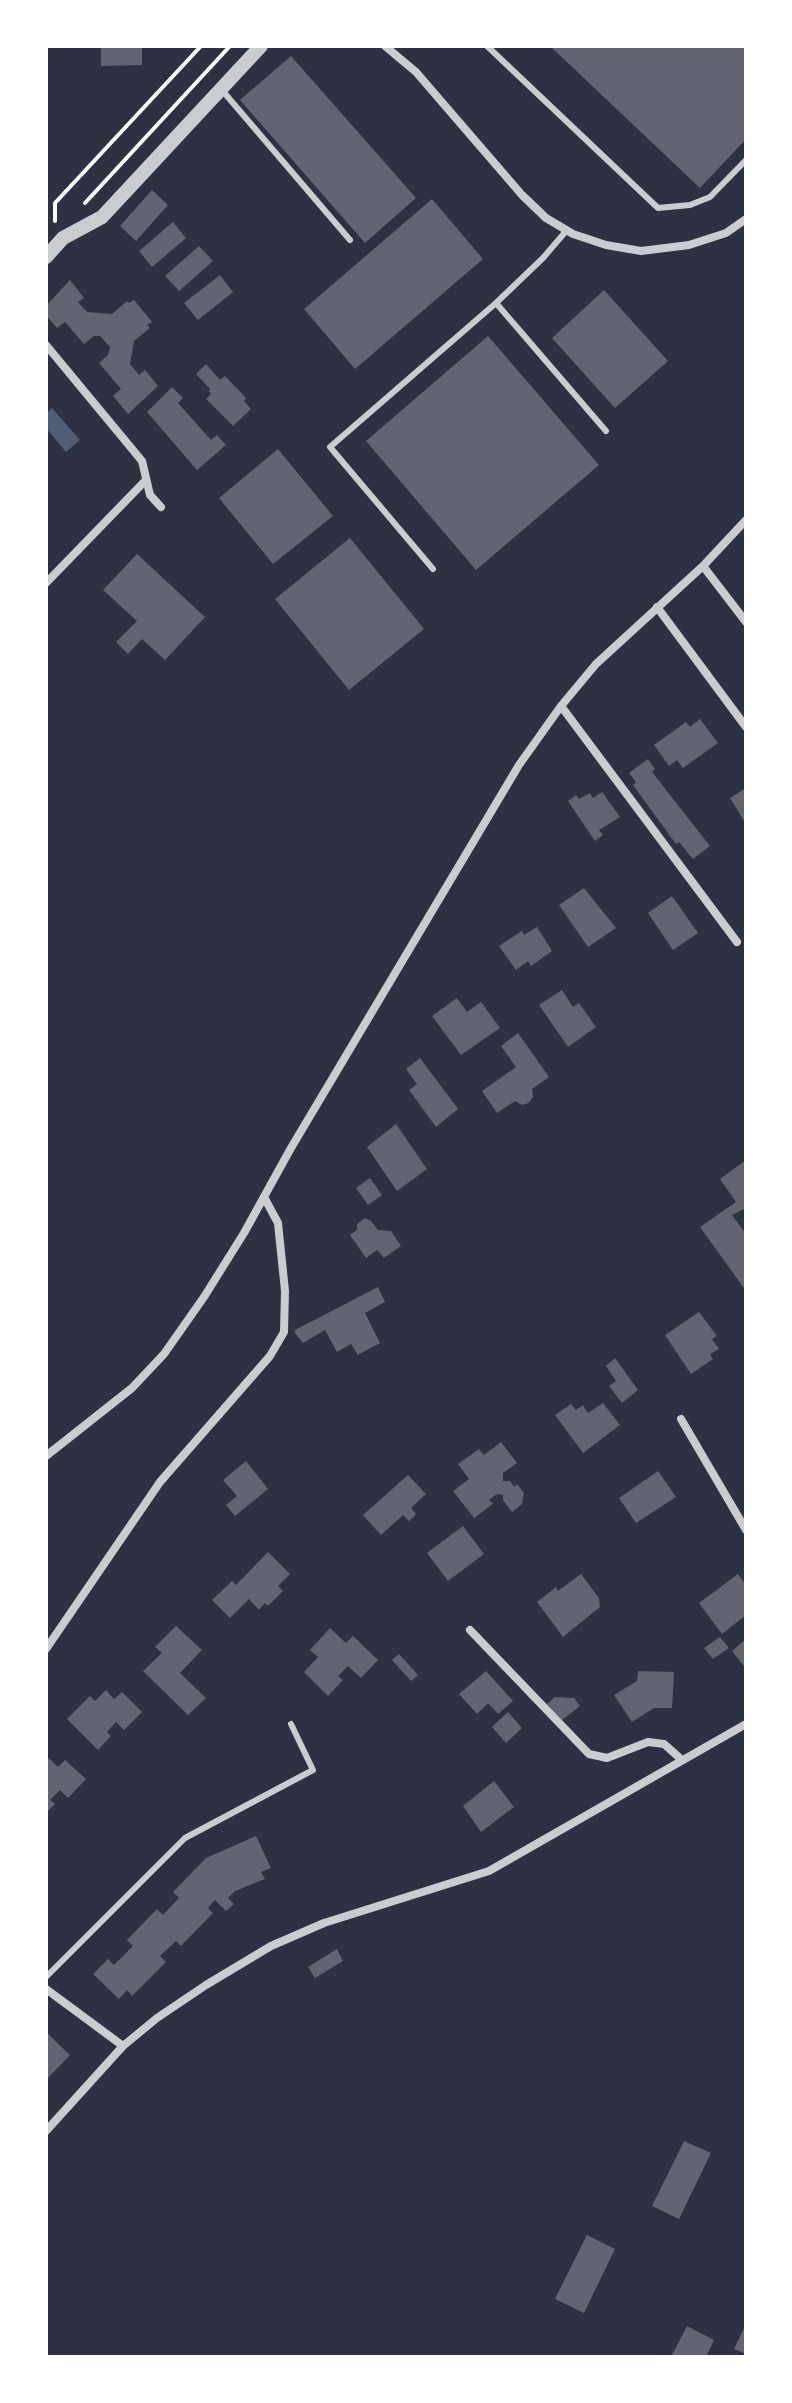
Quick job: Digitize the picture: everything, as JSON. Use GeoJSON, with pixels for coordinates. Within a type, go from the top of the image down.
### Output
{"type":"FeatureCollection","features":[{"type":"Feature","properties":{"kind":"street"},"geometry":{"type":"LineString","coordinates":[[46,257],[63,238],[102,217],[261,46]]}},
{"type":"Feature","properties":{"kind":"street"},"geometry":{"type":"LineString","coordinates":[[385,46],[416,72],[522,195],[546,218],[567,230],[606,245],[641,251],[689,245],[726,233],[746,219]]}},
{"type":"Feature","properties":{"kind":"street"},"geometry":{"type":"LineString","coordinates":[[46,345],[142,461],[150,495],[161,507]]}},
{"type":"Feature","properties":{"kind":"street"},"geometry":{"type":"LineString","coordinates":[[46,583],[145,481]]}},
{"type":"Feature","properties":{"kind":"street"},"geometry":{"type":"LineString","coordinates":[[46,1456],[132,1388],[164,1354],[204,1297],[511,778],[561,706],[596,664],[703,566],[746,520]]}},
{"type":"Feature","properties":{"kind":"street"},"geometry":{"type":"LineString","coordinates":[[703,566],[746,622]]}},
{"type":"Feature","properties":{"kind":"street"},"geometry":{"type":"LineString","coordinates":[[657,607],[746,727]]}},
{"type":"Feature","properties":{"kind":"street"},"geometry":{"type":"LineString","coordinates":[[561,706],[737,942]]}},
{"type":"Feature","properties":{"kind":"street"},"geometry":{"type":"LineString","coordinates":[[46,1649],[160,1482],[270,1356],[284,1332],[285,1291],[278,1223],[264,1197]]}},
{"type":"Feature","properties":{"kind":"street"},"geometry":{"type":"LineString","coordinates":[[681,1419],[746,1530]]}},
{"type":"Feature","properties":{"kind":"street"},"geometry":{"type":"LineString","coordinates":[[470,1630],[589,1754],[607,1758],[648,1742],[664,1744],[682,1760]]}},
{"type":"Feature","properties":{"kind":"street"},"geometry":{"type":"LineString","coordinates":[[46,2131],[123,2046],[194,1994],[271,1946],[324,1923],[489,1871],[746,1724]]}},
{"type":"Feature","properties":{"kind":"street"},"geometry":{"type":"LineString","coordinates":[[46,1989],[123,2046]]}},
{"type":"Feature","properties":{"kind":"lane"},"geometry":{"type":"LineString","coordinates":[[487,46],[658,208],[690,205],[710,197],[746,160]]}},
{"type":"Feature","properties":{"kind":"lane"},"geometry":{"type":"LineString","coordinates":[[221,89],[350,240]]}},
{"type":"Feature","properties":{"kind":"lane"},"geometry":{"type":"LineString","coordinates":[[433,569],[330,447],[496,303],[567,230]]}},
{"type":"Feature","properties":{"kind":"lane"},"geometry":{"type":"LineString","coordinates":[[496,303],[606,431]]}},
{"type":"Feature","properties":{"kind":"lane"},"geometry":{"type":"LineString","coordinates":[[46,1977],[185,1838],[313,1770],[291,1724]]}},
{"type":"Feature","properties":{"kind":"path"},"geometry":{"type":"LineString","coordinates":[[46,231],[56,220],[55,203],[201,46]]}},
{"type":"Feature","properties":{"kind":"path"},"geometry":{"type":"LineString","coordinates":[[83,205],[230,46]]}},
{"type":"Feature","properties":{"kind":"water"},"geometry":{"type":"Polygon","coordinates":[[[52,408],[80,440],[66,452],[46,428],[46,414],[52,408]]]}},
{"type":"Feature","properties":{"kind":"building"},"geometry":{"type":"Polygon","coordinates":[[[101,46],[142,46],[142,65],[101,66],[101,46]]]}},
{"type":"Feature","properties":{"kind":"building"},"geometry":{"type":"Polygon","coordinates":[[[550,46],[746,46],[746,139],[700,188],[550,46]]]}},
{"type":"Feature","properties":{"kind":"building"},"geometry":{"type":"Polygon","coordinates":[[[291,56],[416,198],[365,243],[240,100],[291,56]]]}},
{"type":"Feature","properties":{"kind":"building"},"geometry":{"type":"Polygon","coordinates":[[[152,190],[168,205],[136,241],[120,226],[152,190]]]}},
{"type":"Feature","properties":{"kind":"building"},"geometry":{"type":"Polygon","coordinates":[[[432,199],[483,259],[355,369],[304,309],[432,199]]]}},
{"type":"Feature","properties":{"kind":"building"},"geometry":{"type":"Polygon","coordinates":[[[173,222],[186,238],[152,267],[139,251],[173,222]]]}},
{"type":"Feature","properties":{"kind":"building"},"geometry":{"type":"Polygon","coordinates":[[[199,246],[213,261],[179,291],[165,276],[199,246]]]}},
{"type":"Feature","properties":{"kind":"building"},"geometry":{"type":"Polygon","coordinates":[[[220,275],[233,292],[198,320],[184,303],[220,275]]]}},
{"type":"Feature","properties":{"kind":"building"},"geometry":{"type":"Polygon","coordinates":[[[70,280],[84,298],[78,302],[87,312],[112,314],[127,301],[134,300],[152,322],[147,325],[150,328],[134,341],[130,364],[139,375],[145,370],[158,386],[128,414],[113,396],[121,389],[99,363],[108,355],[110,347],[100,336],[94,336],[84,344],[65,322],[57,328],[46,315],[46,306],[70,280]]]}},
{"type":"Feature","properties":{"kind":"building"},"geometry":{"type":"Polygon","coordinates":[[[604,290],[668,361],[615,408],[552,338],[604,290]]]}},
{"type":"Feature","properties":{"kind":"building"},"geometry":{"type":"Polygon","coordinates":[[[488,336],[599,465],[476,570],[366,441],[488,336]]]}},
{"type":"Feature","properties":{"kind":"building"},"geometry":{"type":"Polygon","coordinates":[[[206,364],[220,380],[225,376],[246,398],[244,401],[251,409],[233,426],[206,399],[211,394],[210,389],[196,374],[206,364]]]}},
{"type":"Feature","properties":{"kind":"building"},"geometry":{"type":"Polygon","coordinates":[[[172,387],[183,398],[178,403],[211,440],[217,435],[226,445],[197,470],[147,412],[172,387]]]}},
{"type":"Feature","properties":{"kind":"building"},"geometry":{"type":"Polygon","coordinates":[[[278,449],[333,516],[273,564],[219,498],[278,449]]]}},
{"type":"Feature","properties":{"kind":"building"},"geometry":{"type":"Polygon","coordinates":[[[350,538],[424,629],[349,690],[275,599],[350,538]]]}},
{"type":"Feature","properties":{"kind":"building"},"geometry":{"type":"Polygon","coordinates":[[[137,554],[205,617],[165,660],[142,639],[128,654],[116,642],[137,621],[103,590],[137,554]]]}},
{"type":"Feature","properties":{"kind":"building"},"geometry":{"type":"Polygon","coordinates":[[[700,719],[718,743],[683,768],[677,760],[669,766],[654,745],[686,722],[690,727],[700,719]]]}},
{"type":"Feature","properties":{"kind":"building"},"geometry":{"type":"Polygon","coordinates":[[[648,759],[655,769],[652,772],[710,846],[693,859],[679,842],[676,844],[633,785],[636,782],[629,773],[648,759]]]}},
{"type":"Feature","properties":{"kind":"building"},"geometry":{"type":"Polygon","coordinates":[[[746,788],[746,824],[730,798],[746,788]]]}},
{"type":"Feature","properties":{"kind":"building"},"geometry":{"type":"Polygon","coordinates":[[[602,792],[620,817],[599,830],[603,835],[595,841],[568,801],[576,795],[579,799],[590,793],[593,798],[602,792]]]}},
{"type":"Feature","properties":{"kind":"building"},"geometry":{"type":"Polygon","coordinates":[[[584,888],[616,928],[588,947],[559,905],[584,888]]]}},
{"type":"Feature","properties":{"kind":"building"},"geometry":{"type":"Polygon","coordinates":[[[672,896],[698,933],[673,950],[648,913],[672,896]]]}},
{"type":"Feature","properties":{"kind":"building"},"geometry":{"type":"Polygon","coordinates":[[[537,927],[552,951],[531,966],[528,961],[516,970],[499,946],[522,931],[524,935],[537,927]]]}},
{"type":"Feature","properties":{"kind":"building"},"geometry":{"type":"Polygon","coordinates":[[[562,990],[573,1007],[579,1003],[596,1027],[568,1047],[539,1005],[562,990]]]}},
{"type":"Feature","properties":{"kind":"building"},"geometry":{"type":"Polygon","coordinates":[[[457,998],[467,1012],[481,1002],[500,1028],[461,1055],[432,1016],[457,998]]]}},
{"type":"Feature","properties":{"kind":"building"},"geometry":{"type":"Polygon","coordinates":[[[518,1033],[549,1077],[532,1089],[533,1097],[529,1103],[522,1105],[515,1101],[497,1113],[482,1091],[516,1067],[501,1046],[518,1033]]]}},
{"type":"Feature","properties":{"kind":"building"},"geometry":{"type":"Polygon","coordinates":[[[420,1058],[458,1109],[436,1127],[409,1090],[417,1084],[406,1069],[420,1058]]]}},
{"type":"Feature","properties":{"kind":"building"},"geometry":{"type":"Polygon","coordinates":[[[396,1124],[427,1169],[397,1191],[367,1147],[396,1124]]]}},
{"type":"Feature","properties":{"kind":"building"},"geometry":{"type":"Polygon","coordinates":[[[746,1160],[746,1208],[732,1215],[746,1234],[746,1291],[700,1227],[736,1202],[720,1179],[746,1160]]]}},
{"type":"Feature","properties":{"kind":"building"},"geometry":{"type":"Polygon","coordinates":[[[370,1178],[382,1195],[368,1205],[356,1188],[370,1178]]]}},
{"type":"Feature","properties":{"kind":"building"},"geometry":{"type":"Polygon","coordinates":[[[365,1218],[378,1230],[391,1231],[401,1246],[384,1258],[377,1250],[366,1258],[350,1235],[365,1218]]]}},
{"type":"Feature","properties":{"kind":"building"},"geometry":{"type":"Polygon","coordinates":[[[378,1287],[385,1302],[365,1313],[380,1343],[358,1355],[351,1344],[337,1352],[325,1330],[303,1343],[295,1333],[295,1330],[378,1287]]]}},
{"type":"Feature","properties":{"kind":"building"},"geometry":{"type":"Polygon","coordinates":[[[699,1312],[717,1336],[712,1339],[719,1349],[710,1354],[713,1359],[691,1374],[665,1335],[699,1312]]]}},
{"type":"Feature","properties":{"kind":"building"},"geometry":{"type":"Polygon","coordinates":[[[615,1358],[638,1390],[622,1403],[609,1386],[616,1381],[606,1366],[615,1358]]]}},
{"type":"Feature","properties":{"kind":"building"},"geometry":{"type":"Polygon","coordinates":[[[603,1403],[620,1425],[583,1453],[555,1415],[571,1404],[576,1410],[583,1405],[588,1413],[603,1403]]]}},
{"type":"Feature","properties":{"kind":"building"},"geometry":{"type":"Polygon","coordinates":[[[501,1442],[517,1463],[503,1473],[503,1481],[510,1481],[514,1487],[517,1484],[524,1493],[522,1504],[512,1512],[503,1495],[497,1494],[489,1500],[493,1504],[474,1518],[453,1491],[469,1479],[458,1464],[479,1449],[484,1455],[501,1442]]]}},
{"type":"Feature","properties":{"kind":"building"},"geometry":{"type":"Polygon","coordinates":[[[246,1461],[268,1489],[235,1516],[226,1505],[237,1496],[223,1480],[246,1461]]]}},
{"type":"Feature","properties":{"kind":"building"},"geometry":{"type":"Polygon","coordinates":[[[658,1471],[676,1497],[636,1523],[619,1498],[658,1471]]]}},
{"type":"Feature","properties":{"kind":"building"},"geometry":{"type":"Polygon","coordinates":[[[408,1475],[426,1494],[411,1508],[416,1514],[409,1521],[403,1515],[381,1535],[363,1515],[408,1475]]]}},
{"type":"Feature","properties":{"kind":"building"},"geometry":{"type":"Polygon","coordinates":[[[463,1526],[484,1554],[448,1581],[427,1553],[463,1526]]]}},
{"type":"Feature","properties":{"kind":"building"},"geometry":{"type":"Polygon","coordinates":[[[268,1552],[290,1574],[278,1586],[283,1591],[268,1606],[265,1603],[259,1610],[249,1599],[230,1618],[212,1600],[232,1581],[236,1585],[268,1552]]]}},
{"type":"Feature","properties":{"kind":"building"},"geometry":{"type":"Polygon","coordinates":[[[581,1574],[599,1598],[600,1607],[563,1637],[537,1602],[556,1587],[558,1591],[581,1574]]]}},
{"type":"Feature","properties":{"kind":"building"},"geometry":{"type":"Polygon","coordinates":[[[738,1574],[746,1585],[746,1615],[722,1634],[699,1603],[738,1574]]]}},
{"type":"Feature","properties":{"kind":"building"},"geometry":{"type":"Polygon","coordinates":[[[176,1626],[202,1650],[180,1673],[206,1698],[188,1715],[143,1671],[162,1653],[155,1647],[176,1626]]]}},
{"type":"Feature","properties":{"kind":"building"},"geometry":{"type":"Polygon","coordinates":[[[330,1628],[346,1643],[353,1636],[378,1660],[361,1678],[348,1666],[338,1676],[343,1680],[328,1696],[304,1672],[318,1657],[310,1650],[330,1628]]]}},
{"type":"Feature","properties":{"kind":"building"},"geometry":{"type":"Polygon","coordinates":[[[720,1637],[729,1648],[713,1659],[704,1648],[720,1637]]]}},
{"type":"Feature","properties":{"kind":"building"},"geometry":{"type":"Polygon","coordinates":[[[746,1639],[746,1669],[732,1651],[746,1639]]]}},
{"type":"Feature","properties":{"kind":"building"},"geometry":{"type":"Polygon","coordinates":[[[399,1654],[418,1675],[411,1681],[392,1660],[399,1654]]]}},
{"type":"Feature","properties":{"kind":"building"},"geometry":{"type":"Polygon","coordinates":[[[486,1671],[513,1701],[498,1714],[488,1703],[477,1714],[459,1694],[486,1671]]]}},
{"type":"Feature","properties":{"kind":"building"},"geometry":{"type":"Polygon","coordinates":[[[638,1671],[674,1672],[672,1708],[654,1708],[632,1722],[614,1695],[637,1681],[638,1671]]]}},
{"type":"Feature","properties":{"kind":"building"},"geometry":{"type":"Polygon","coordinates":[[[106,1690],[114,1699],[122,1692],[142,1712],[124,1730],[116,1722],[107,1732],[111,1736],[98,1750],[67,1719],[90,1696],[95,1701],[106,1690]]]}},
{"type":"Feature","properties":{"kind":"building"},"geometry":{"type":"Polygon","coordinates":[[[555,1697],[574,1698],[580,1706],[562,1720],[547,1704],[555,1697]]]}},
{"type":"Feature","properties":{"kind":"building"},"geometry":{"type":"Polygon","coordinates":[[[508,1712],[522,1728],[506,1743],[492,1727],[508,1712]]]}},
{"type":"Feature","properties":{"kind":"building"},"geometry":{"type":"Polygon","coordinates":[[[49,1758],[58,1767],[65,1760],[86,1779],[68,1798],[60,1790],[50,1800],[55,1804],[46,1813],[46,1762],[49,1758]]]}},
{"type":"Feature","properties":{"kind":"building"},"geometry":{"type":"Polygon","coordinates":[[[494,1781],[514,1807],[481,1832],[463,1806],[494,1781]]]}},
{"type":"Feature","properties":{"kind":"building"},"geometry":{"type":"Polygon","coordinates":[[[256,1836],[271,1868],[261,1872],[265,1879],[235,1891],[228,1898],[234,1904],[226,1911],[215,1900],[208,1908],[213,1913],[181,1946],[176,1941],[160,1956],[166,1962],[132,1996],[127,1990],[119,1999],[93,1974],[108,1959],[114,1965],[133,1946],[127,1940],[157,1909],[163,1915],[179,1898],[173,1892],[206,1858],[256,1836]]]}},
{"type":"Feature","properties":{"kind":"building"},"geometry":{"type":"Polygon","coordinates":[[[337,1949],[343,1961],[315,1978],[308,1967],[337,1949]]]}},
{"type":"Feature","properties":{"kind":"building"},"geometry":{"type":"Polygon","coordinates":[[[46,2032],[70,2055],[46,2080],[46,2032]]]}},
{"type":"Feature","properties":{"kind":"building"},"geometry":{"type":"Polygon","coordinates":[[[684,2141],[711,2153],[679,2219],[652,2206],[684,2141]]]}},
{"type":"Feature","properties":{"kind":"building"},"geometry":{"type":"Polygon","coordinates":[[[587,2235],[615,2249],[584,2313],[555,2299],[587,2235]]]}},
{"type":"Feature","properties":{"kind":"building"},"geometry":{"type":"Polygon","coordinates":[[[687,2326],[714,2340],[706,2357],[671,2357],[687,2326]]]}},
{"type":"Feature","properties":{"kind":"building"},"geometry":{"type":"Polygon","coordinates":[[[746,2329],[746,2354],[734,2349],[746,2329]]]}}]}
